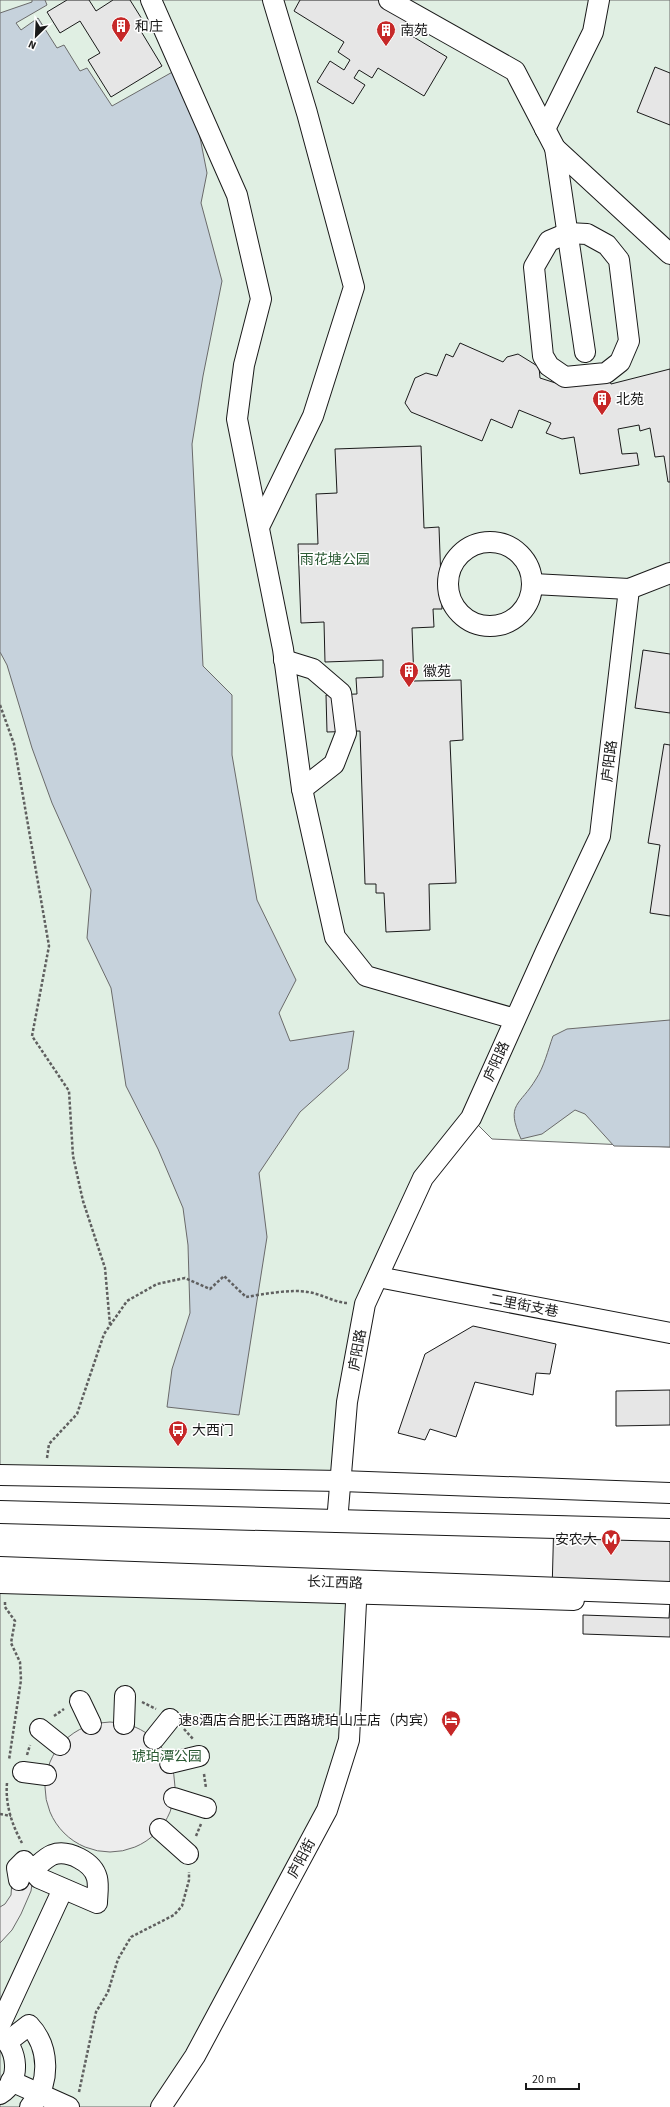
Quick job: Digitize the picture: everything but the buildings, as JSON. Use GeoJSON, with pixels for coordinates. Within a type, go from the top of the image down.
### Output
{"type":"FeatureCollection","features":[{"type":"Feature","properties":{"kind":"highway"},"geometry":{"type":"LineString","coordinates":[[0,1512],[670,1530]]}},
{"type":"Feature","properties":{"kind":"highway","name":"长江西路"},"geometry":{"type":"LineString","coordinates":[[2,1579],[356,1588],[670,1593]]}},
{"type":"Feature","properties":{"kind":"street"},"geometry":{"type":"LineString","coordinates":[[151,0],[237,195],[261,299],[244,365],[237,419],[284,660],[302,789],[335,937],[366,976],[515,1019]]}},
{"type":"Feature","properties":{"kind":"street"},"geometry":{"type":"LineString","coordinates":[[259,528],[313,416],[354,287],[307,113],[273,0]]}},
{"type":"Feature","properties":{"kind":"street"},"geometry":{"type":"LineString","coordinates":[[389,0],[515,71],[555,148],[585,352]]}},
{"type":"Feature","properties":{"kind":"street"},"geometry":{"type":"LineString","coordinates":[[545,129],[593,32],[599,0]]}},
{"type":"Feature","properties":{"kind":"street"},"geometry":{"type":"LineString","coordinates":[[555,148],[670,254]]}},
{"type":"Feature","properties":{"kind":"street"},"geometry":{"type":"LineString","coordinates":[[568,234],[587,234],[607,245],[619,260],[629,341],[620,362],[606,373],[565,377],[550,366],[543,356],[534,267],[548,241],[568,234]]}},
{"type":"Feature","properties":{"kind":"street"},"geometry":{"type":"LineString","coordinates":[[487,542],[501,543],[513,549],[524,558],[530,570],[533,584],[530,598],[524,610],[514,620],[500,626],[486,627],[472,623],[461,615],[456,609],[452,603],[448,590],[448,576],[453,563],[462,553],[474,545],[487,542]]}},
{"type":"Feature","properties":{"kind":"street"},"geometry":{"type":"LineString","coordinates":[[533,584],[629,589],[670,573]]}},
{"type":"Feature","properties":{"kind":"street","name":"庐阳路"},"geometry":{"type":"LineString","coordinates":[[337,1522],[347,1402],[366,1304],[423,1178],[471,1118],[600,836],[629,589]]}},
{"type":"Feature","properties":{"kind":"street"},"geometry":{"type":"LineString","coordinates":[[284,660],[313,670],[341,693],[346,733],[334,764],[302,789]]}},
{"type":"Feature","properties":{"kind":"street","name":"二里街支巷"},"geometry":{"type":"LineString","coordinates":[[378,1277],[670,1333]]}},
{"type":"Feature","properties":{"kind":"street"},"geometry":{"type":"LineString","coordinates":[[0,1475],[341,1481],[670,1493]]}},
{"type":"Feature","properties":{"kind":"street"},"geometry":{"type":"LineString","coordinates":[[356,1588],[670,1603]]}},
{"type":"Feature","properties":{"kind":"street","name":"庐阳街"},"geometry":{"type":"LineString","coordinates":[[161,2107],[195,2056],[327,1810],[349,1740],[356,1588]]}},
{"type":"Feature","properties":{"kind":"street"},"geometry":{"type":"LineString","coordinates":[[124,1724],[125,1696]]}},
{"type":"Feature","properties":{"kind":"street"},"geometry":{"type":"LineString","coordinates":[[80,1701],[91,1724]]}},
{"type":"Feature","properties":{"kind":"street"},"geometry":{"type":"LineString","coordinates":[[154,1739],[170,1719]]}},
{"type":"Feature","properties":{"kind":"street"},"geometry":{"type":"LineString","coordinates":[[40,1729],[60,1745]]}},
{"type":"Feature","properties":{"kind":"street"},"geometry":{"type":"LineString","coordinates":[[170,1763],[199,1756]]}},
{"type":"Feature","properties":{"kind":"street"},"geometry":{"type":"LineString","coordinates":[[13,1770],[46,1775]]}},
{"type":"Feature","properties":{"kind":"street"},"geometry":{"type":"LineString","coordinates":[[174,1798],[206,1808]]}},
{"type":"Feature","properties":{"kind":"street"},"geometry":{"type":"LineString","coordinates":[[160,1829],[188,1854]]}},
{"type":"Feature","properties":{"kind":"street"},"geometry":{"type":"LineString","coordinates":[[78,1851],[93,1869],[97,1879],[97,1903],[39,1878],[31,1872],[51,1855],[78,1851]]}},
{"type":"Feature","properties":{"kind":"street"},"geometry":{"type":"LineString","coordinates":[[63,1889],[5,2040],[15,2073],[6,2088],[34,2101],[74,2101]]}},
{"type":"Feature","properties":{"kind":"street"},"geometry":{"type":"LineString","coordinates":[[5,2040],[29,2025],[39,2036],[44,2049],[45,2071],[34,2101]]}},
{"type":"Feature","properties":{"kind":"street"},"geometry":{"type":"LineString","coordinates":[[5,2040],[44,2049]]}},
{"type":"Feature","properties":{"kind":"path"},"geometry":{"type":"LineString","coordinates":[[0,704],[14,744],[49,946],[32,1036],[69,1091],[73,1156],[82,1201],[105,1268],[110,1325]]}},
{"type":"Feature","properties":{"kind":"path"},"geometry":{"type":"LineString","coordinates":[[45,1476],[49,1444],[77,1414],[104,1334],[127,1301],[157,1284],[185,1278],[210,1289],[224,1276],[246,1296],[265,1293],[308,1292],[340,1303],[366,1304]]}},
{"type":"Feature","properties":{"kind":"path"},"geometry":{"type":"LineString","coordinates":[[2,1579],[5,1607],[15,1621],[11,1643],[20,1662],[21,1680],[13,1770],[6,1792],[13,1828],[24,1847],[31,1872]]}},
{"type":"Feature","properties":{"kind":"path"},"geometry":{"type":"LineString","coordinates":[[74,2101],[96,2012],[108,1992],[118,1959],[131,1938],[174,1915],[182,1906],[189,1880],[188,1854],[206,1808],[206,1788],[195,1740],[170,1719],[131,1696],[125,1696]]}},
{"type":"Feature","properties":{"kind":"path"},"geometry":{"type":"LineString","coordinates":[[13,1770],[40,1729],[59,1711],[80,1701]]}},
{"type":"Feature","properties":{"kind":"path"},"geometry":{"type":"LineString","coordinates":[[0,1814],[11,1816]]}},
{"type":"Feature","properties":{"kind":"green space","name":"雨花塘公园"},"geometry":{"type":"Polygon","coordinates":[[[0,0],[670,0],[670,1147],[492,1139],[471,1118],[423,1178],[365,1304],[341,1481],[0,1475],[0,0]]]}},
{"type":"Feature","properties":{"kind":"green space","name":"琥珀潭公园"},"geometry":{"type":"Polygon","coordinates":[[[0,1583],[356,1594],[349,1740],[327,1810],[161,2107],[0,2107],[0,1583]]]}},
{"type":"Feature","properties":{"kind":"shaded area"},"geometry":{"type":"Polygon","coordinates":[[[32,0],[45,0],[47,5],[16,23],[21,30],[38,18],[57,48],[64,45],[80,71],[87,68],[112,106],[176,70],[194,107],[207,173],[201,203],[222,281],[203,376],[192,444],[203,666],[232,695],[232,755],[257,900],[296,980],[279,1013],[290,1041],[354,1031],[348,1069],[300,1112],[259,1173],[267,1237],[239,1415],[167,1407],[172,1369],[190,1313],[188,1245],[183,1208],[158,1149],[126,1086],[111,988],[87,938],[91,890],[52,803],[32,748],[7,665],[0,652],[0,13],[32,2],[32,0]]]}},
{"type":"Feature","properties":{"kind":"shaded area"},"geometry":{"type":"Polygon","coordinates":[[[670,1020],[670,1147],[614,1146],[585,1114],[575,1110],[542,1134],[521,1139],[516,1127],[514,1111],[539,1074],[544,1064],[553,1036],[567,1029],[670,1020]]]}},
{"type":"Feature","properties":{"kind":"shaded area"},"geometry":{"type":"Polygon","coordinates":[[[116,1722],[135,1727],[156,1741],[170,1762],[174,1774],[174,1800],[170,1812],[156,1833],[135,1847],[123,1851],[104,1852],[85,1847],[64,1833],[50,1812],[46,1800],[45,1781],[50,1762],[64,1741],[85,1727],[97,1723],[116,1722]]]}},
{"type":"Feature","properties":{"kind":"shaded area"},"geometry":{"type":"Polygon","coordinates":[[[25,1878],[32,1884],[31,1891],[12,1930],[0,1943],[0,1907],[5,1904],[11,1895],[12,1881],[25,1878]]]}},
{"type":"Feature","properties":{"kind":"place","name":"和庄"},"geometry":{"type":"Point","coordinates":[121,43]}},
{"type":"Feature","properties":{"kind":"place","name":"南苑"},"geometry":{"type":"Point","coordinates":[386,47]}},
{"type":"Feature","properties":{"kind":"place","name":"北苑"},"geometry":{"type":"Point","coordinates":[602,416]}},
{"type":"Feature","properties":{"kind":"place","name":"徽苑"},"geometry":{"type":"Point","coordinates":[409,688]}},
{"type":"Feature","properties":{"kind":"place","name":"大西门"},"geometry":{"type":"Point","coordinates":[178,1447]}},
{"type":"Feature","properties":{"kind":"place","name":"安农大"},"geometry":{"type":"Point","coordinates":[611,1556]}},
{"type":"Feature","properties":{"kind":"place","name":"速8酒店合肥长江西路琥珀山庄店（内宾）"},"geometry":{"type":"Point","coordinates":[451,1737]}}]}
